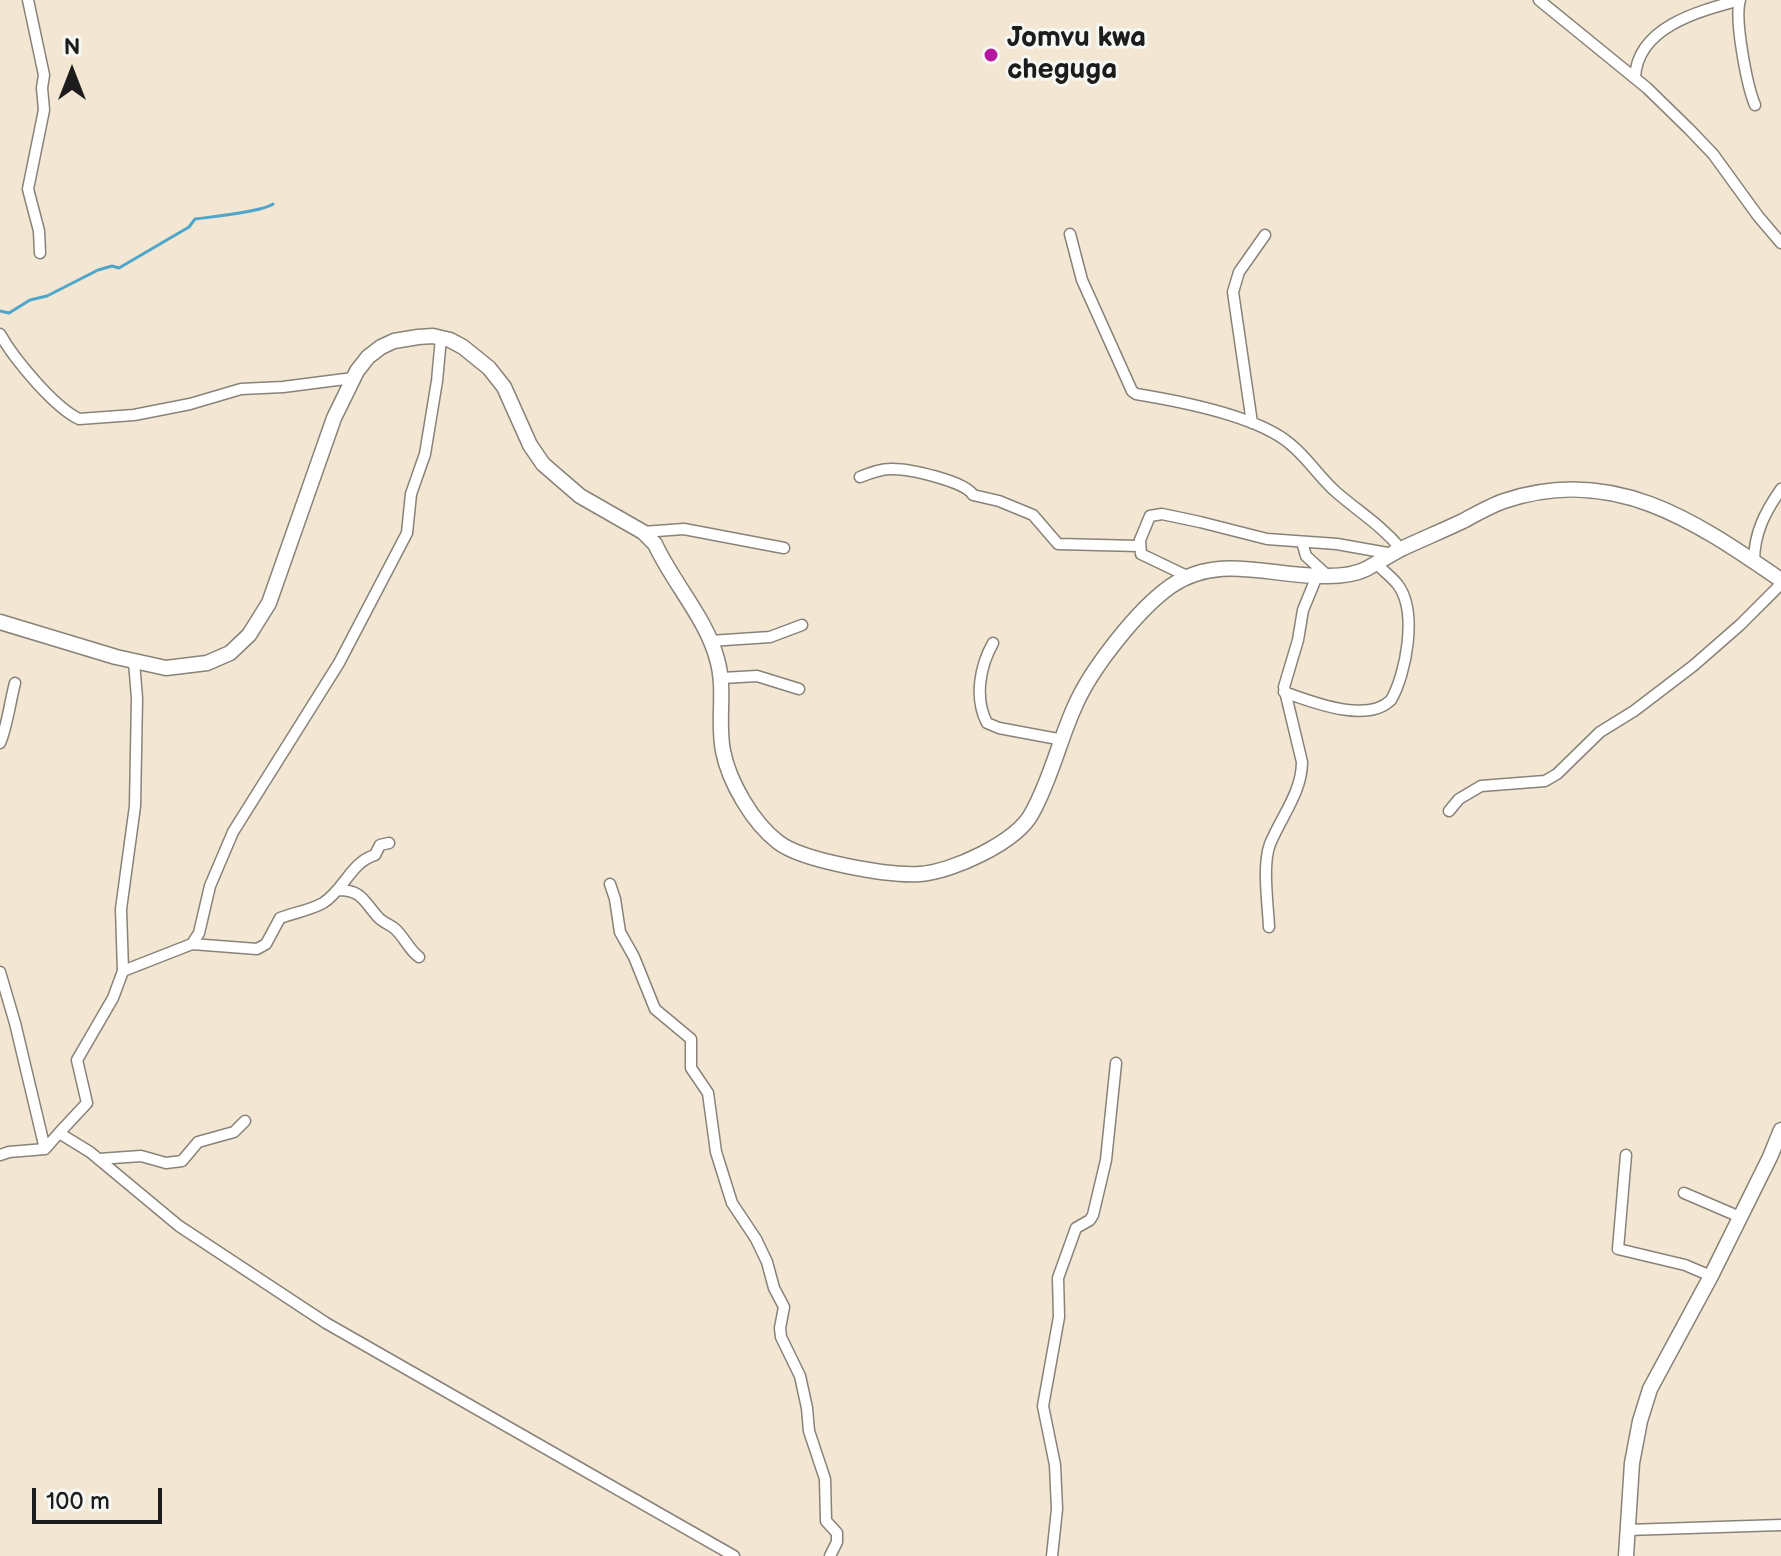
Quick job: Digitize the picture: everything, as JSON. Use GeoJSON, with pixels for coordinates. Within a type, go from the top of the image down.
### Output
{"type":"FeatureCollection","features":[{"type":"Feature","properties":{"kind":"main road"},"geometry":{"type":"LineString","coordinates":[[0,622],[134,662],[166,668],[197,666],[222,657],[249,635],[269,603],[334,418],[353,378],[368,357],[387,344],[418,337],[441,338],[463,347],[498,379],[530,445],[543,464],[580,496],[643,532],[655,544],[716,653],[722,678],[721,738],[727,768],[739,793],[769,834],[795,852],[887,872],[919,874],[941,870],[1015,834],[1031,816],[1074,707],[1097,667],[1146,607],[1187,576],[1227,567],[1322,576],[1355,573],[1502,502],[1552,490],[1598,490],[1654,504],[1679,515],[1781,582]]}},
{"type":"Feature","properties":{"kind":"main road"},"geometry":{"type":"LineString","coordinates":[[1626,1556],[1632,1463],[1650,1389],[1711,1276],[1781,1130]]}},
{"type":"Feature","properties":{"kind":"street"},"geometry":{"type":"LineString","coordinates":[[28,0],[44,73],[44,110],[28,189],[39,231],[40,253]]}},
{"type":"Feature","properties":{"kind":"street"},"geometry":{"type":"LineString","coordinates":[[1539,0],[1655,95],[1713,154],[1781,243]]}},
{"type":"Feature","properties":{"kind":"street"},"geometry":{"type":"LineString","coordinates":[[1635,78],[1640,53],[1660,32],[1716,5],[1740,0]]}},
{"type":"Feature","properties":{"kind":"street"},"geometry":{"type":"LineString","coordinates":[[1740,0],[1737,9],[1749,91],[1755,105]]}},
{"type":"Feature","properties":{"kind":"street"},"geometry":{"type":"LineString","coordinates":[[1070,234],[1082,280],[1132,391],[1140,395],[1172,398],[1270,430],[1305,457],[1333,490],[1379,524],[1397,551]]}},
{"type":"Feature","properties":{"kind":"street"},"geometry":{"type":"LineString","coordinates":[[1252,423],[1233,286],[1265,235]]}},
{"type":"Feature","properties":{"kind":"street"},"geometry":{"type":"LineString","coordinates":[[0,334],[26,370],[79,419],[134,415],[190,404],[241,389],[353,378]]}},
{"type":"Feature","properties":{"kind":"street"},"geometry":{"type":"LineString","coordinates":[[192,944],[199,933],[219,860],[233,832],[339,663],[407,533],[411,494],[425,454],[441,338]]}},
{"type":"Feature","properties":{"kind":"street"},"geometry":{"type":"LineString","coordinates":[[860,477],[893,468],[947,479],[969,489],[973,495],[999,501],[1033,515],[1058,544],[1139,546]]}},
{"type":"Feature","properties":{"kind":"street"},"geometry":{"type":"LineString","coordinates":[[1754,562],[1756,535],[1763,516],[1781,489]]}},
{"type":"Feature","properties":{"kind":"street"},"geometry":{"type":"LineString","coordinates":[[1187,576],[1143,556],[1139,546],[1146,519],[1155,514],[1267,539],[1397,551]]}},
{"type":"Feature","properties":{"kind":"street"},"geometry":{"type":"LineString","coordinates":[[643,532],[684,529],[784,548]]}},
{"type":"Feature","properties":{"kind":"street"},"geometry":{"type":"LineString","coordinates":[[1269,927],[1270,845],[1289,809],[1302,772],[1284,692],[1285,678],[1298,640],[1303,610],[1322,576],[1306,556],[1302,542]]}},
{"type":"Feature","properties":{"kind":"street"},"geometry":{"type":"LineString","coordinates":[[1284,692],[1344,709],[1377,709],[1391,700],[1409,641],[1409,624],[1403,593],[1376,563]]}},
{"type":"Feature","properties":{"kind":"street"},"geometry":{"type":"LineString","coordinates":[[1449,811],[1459,799],[1481,786],[1545,781],[1557,774],[1600,732],[1634,711],[1693,666],[1740,625],[1781,582]]}},
{"type":"Feature","properties":{"kind":"street"},"geometry":{"type":"LineString","coordinates":[[710,641],[770,637],[802,625]]}},
{"type":"Feature","properties":{"kind":"street"},"geometry":{"type":"LineString","coordinates":[[993,643],[983,660],[981,672],[982,705],[987,723],[1063,740]]}},
{"type":"Feature","properties":{"kind":"street"},"geometry":{"type":"LineString","coordinates":[[0,1155],[45,1149],[87,1103],[77,1060],[113,998],[123,971],[121,909],[135,806],[137,698],[134,662]]}},
{"type":"Feature","properties":{"kind":"street"},"geometry":{"type":"LineString","coordinates":[[722,678],[757,676],[799,689]]}},
{"type":"Feature","properties":{"kind":"street"},"geometry":{"type":"LineString","coordinates":[[0,743],[5,733],[5,720],[15,683]]}},
{"type":"Feature","properties":{"kind":"street"},"geometry":{"type":"LineString","coordinates":[[123,971],[192,944],[257,949],[266,944],[280,918],[322,904],[339,890],[365,858],[375,855],[380,845],[389,843]]}},
{"type":"Feature","properties":{"kind":"street"},"geometry":{"type":"LineString","coordinates":[[610,884],[620,932],[634,957],[655,1009],[691,1039],[691,1068],[708,1093],[716,1152],[732,1203],[756,1239],[784,1307],[781,1337],[800,1376],[809,1431],[825,1479],[826,1521],[837,1533],[837,1542],[830,1556]]}},
{"type":"Feature","properties":{"kind":"street"},"geometry":{"type":"LineString","coordinates":[[339,890],[352,890],[369,904],[379,920],[395,929],[419,957]]}},
{"type":"Feature","properties":{"kind":"street"},"geometry":{"type":"LineString","coordinates":[[0,972],[45,1149]]}},
{"type":"Feature","properties":{"kind":"street"},"geometry":{"type":"LineString","coordinates":[[1052,1556],[1057,1509],[1055,1465],[1043,1406],[1057,1329],[1058,1278],[1076,1228],[1093,1215],[1106,1160],[1116,1063]]}},
{"type":"Feature","properties":{"kind":"street"},"geometry":{"type":"LineString","coordinates":[[99,1159],[141,1156],[166,1163],[182,1161],[198,1142],[234,1132],[245,1121]]}},
{"type":"Feature","properties":{"kind":"street"},"geometry":{"type":"LineString","coordinates":[[59,1133],[99,1159],[171,1220],[326,1323],[734,1556]]}},
{"type":"Feature","properties":{"kind":"street"},"geometry":{"type":"LineString","coordinates":[[1626,1155],[1618,1249],[1685,1265],[1711,1276]]}},
{"type":"Feature","properties":{"kind":"street"},"geometry":{"type":"LineString","coordinates":[[1684,1193],[1740,1217]]}},
{"type":"Feature","properties":{"kind":"street"},"geometry":{"type":"LineString","coordinates":[[1627,1530],[1781,1525]]}},
{"type":"Feature","properties":{"kind":"waterway"},"geometry":{"type":"LineString","coordinates":[[0,311],[9,313],[30,300],[47,296],[98,270],[112,266],[119,268],[189,227],[195,219],[248,212],[273,204]]}},
{"type":"Feature","properties":{"kind":"place","name":"Jomvu kwa cheguga"},"geometry":{"type":"Point","coordinates":[991,55]}}]}
